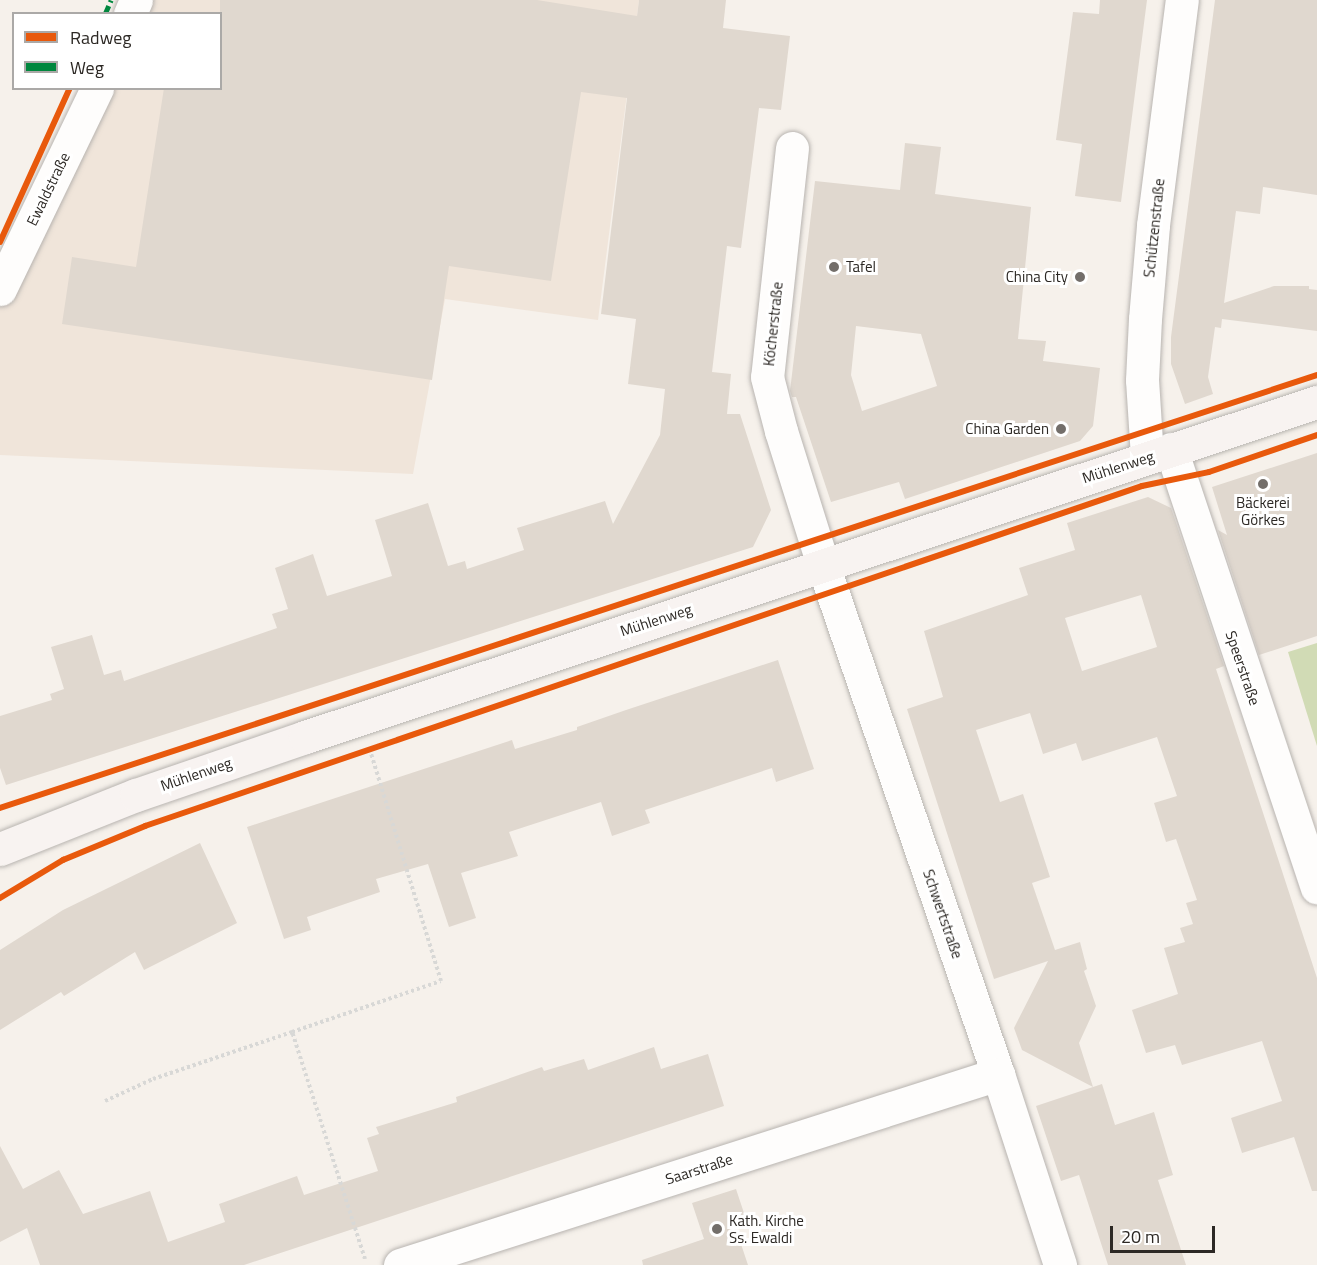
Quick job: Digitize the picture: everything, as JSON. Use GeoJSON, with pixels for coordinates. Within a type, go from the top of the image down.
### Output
{"type":"FeatureCollection","features":[{"type":"Feature","properties":{"kind":"main road","name":"Mühlenweg"},"geometry":{"type":"LineString","coordinates":[[0,849],[136,795],[1317,402]]}},
{"type":"Feature","properties":{"kind":"street","name":"Schützenstraße"},"geometry":{"type":"LineString","coordinates":[[1159,453],[1142,380],[1145,319],[1153,225],[1182,0]]}},
{"type":"Feature","properties":{"kind":"street","name":"Ewaldstraße"},"geometry":{"type":"LineString","coordinates":[[0,289],[96,90]]}},
{"type":"Feature","properties":{"kind":"street","name":"Köcherstraße"},"geometry":{"type":"LineString","coordinates":[[792,148],[767,377],[781,431],[823,565]]}},
{"type":"Feature","properties":{"kind":"street","name":"Speerstraße"},"geometry":{"type":"LineString","coordinates":[[1159,453],[1317,887]]}},
{"type":"Feature","properties":{"kind":"street","name":"Schwertstraße"},"geometry":{"type":"LineString","coordinates":[[823,565],[998,1074],[1060,1265]]}},
{"type":"Feature","properties":{"kind":"street","name":"Saarstraße"},"geometry":{"type":"LineString","coordinates":[[400,1265],[998,1074]]}},
{"type":"Feature","properties":{"kind":"path"},"geometry":{"type":"LineString","coordinates":[[105,1101],[153,1078],[441,981],[370,750]]}},
{"type":"Feature","properties":{"kind":"path"},"geometry":{"type":"LineString","coordinates":[[292,1032],[368,1265]]}},
{"type":"Feature","properties":{"kind":"shaded area"},"geometry":{"type":"Polygon","coordinates":[[[126,0],[639,0],[598,320],[445,299],[413,474],[0,455],[0,294],[88,90],[222,90],[222,12],[121,12],[126,0]]]}},
{"type":"Feature","properties":{"kind":"green space"},"geometry":{"type":"Polygon","coordinates":[[[1317,643],[1317,746],[1288,652],[1317,643]]]}},
{"type":"Feature","properties":{"kind":"building"},"geometry":{"type":"Polygon","coordinates":[[[220,0],[537,0],[637,16],[639,0],[726,0],[723,28],[790,36],[781,110],[759,108],[741,248],[727,246],[712,372],[731,374],[727,414],[740,414],[771,510],[753,547],[6,785],[0,768],[0,716],[52,700],[50,694],[64,689],[51,647],[92,635],[104,675],[121,670],[124,681],[277,628],[272,614],[288,609],[275,568],[313,554],[327,596],[392,576],[375,520],[428,503],[448,566],[465,561],[467,569],[524,550],[517,528],[605,501],[613,524],[660,435],[665,389],[628,384],[636,319],[601,314],[627,98],[581,92],[551,281],[449,266],[432,380],[62,324],[72,257],[136,267],[164,90],[222,90],[222,12],[220,12],[220,0]]]}},
{"type":"Feature","properties":{"kind":"building"},"geometry":{"type":"Polygon","coordinates":[[[1100,0],[1147,0],[1121,202],[1075,196],[1082,144],[1056,140],[1073,12],[1099,14],[1100,0]]]}},
{"type":"Feature","properties":{"kind":"building"},"geometry":{"type":"Polygon","coordinates":[[[1215,0],[1317,0],[1317,195],[1263,187],[1260,214],[1236,211],[1224,303],[1274,286],[1309,286],[1309,289],[1317,290],[1317,331],[1222,319],[1221,328],[1215,327],[1208,377],[1213,394],[1185,404],[1171,364],[1171,337],[1215,0]]]}},
{"type":"Feature","properties":{"kind":"building"},"geometry":{"type":"Polygon","coordinates":[[[905,143],[941,147],[935,194],[1031,207],[1018,339],[1046,341],[1043,361],[1100,368],[1093,426],[1080,441],[905,499],[899,482],[831,502],[796,397],[792,397],[790,391],[815,181],[900,190],[905,143]],[[856,326],[851,375],[862,411],[937,386],[921,334],[856,326]]]}},
{"type":"Feature","properties":{"kind":"building"},"geometry":{"type":"Polygon","coordinates":[[[1317,453],[1317,636],[1259,655],[1218,530],[1227,535],[1212,487],[1317,453]]]}},
{"type":"Feature","properties":{"kind":"building"},"geometry":{"type":"Polygon","coordinates":[[[1148,497],[1171,508],[1224,666],[1216,669],[1317,978],[1317,1191],[1312,1191],[1294,1137],[1242,1153],[1231,1118],[1282,1101],[1262,1041],[1182,1065],[1175,1045],[1146,1053],[1132,1010],[1178,994],[1164,948],[1185,942],[1180,928],[1193,924],[1186,903],[1197,900],[1176,839],[1166,842],[1154,803],[1177,796],[1157,737],[1082,761],[1076,743],[1043,754],[1030,713],[976,730],[1000,802],[1023,794],[1050,877],[1032,883],[1055,950],[1080,942],[1087,969],[1084,971],[1096,1006],[1079,1043],[1093,1087],[1022,1050],[1014,1028],[1048,961],[994,979],[907,709],[943,697],[924,631],[1028,595],[1019,568],[1075,550],[1067,523],[1148,497]],[[1141,595],[1065,618],[1082,671],[1157,647],[1141,595]]]}},
{"type":"Feature","properties":{"kind":"building"},"geometry":{"type":"Polygon","coordinates":[[[778,660],[814,769],[776,782],[772,768],[645,810],[650,823],[612,836],[601,802],[509,832],[518,856],[461,873],[476,918],[449,927],[428,864],[376,879],[380,892],[307,917],[311,930],[284,939],[247,827],[512,740],[515,749],[577,730],[577,727],[778,660]]]}},
{"type":"Feature","properties":{"kind":"building"},"geometry":{"type":"Polygon","coordinates":[[[200,843],[237,923],[144,970],[135,952],[64,996],[61,992],[0,1030],[0,950],[63,910],[200,843]]]}},
{"type":"Feature","properties":{"kind":"building"},"geometry":{"type":"Polygon","coordinates":[[[654,1047],[661,1069],[708,1054],[724,1106],[244,1265],[40,1265],[27,1228],[0,1242],[0,1146],[23,1189],[59,1170],[83,1214],[150,1191],[168,1242],[225,1222],[219,1204],[297,1176],[304,1195],[378,1171],[367,1138],[379,1134],[376,1127],[457,1102],[456,1097],[542,1067],[544,1071],[584,1059],[588,1070],[654,1047]]]}},
{"type":"Feature","properties":{"kind":"building"},"geometry":{"type":"Polygon","coordinates":[[[1102,1084],[1115,1125],[1154,1112],[1173,1175],[1158,1180],[1186,1265],[1108,1265],[1079,1175],[1061,1181],[1036,1106],[1102,1084]]]}},
{"type":"Feature","properties":{"kind":"building","name":"Kath. Kirche Ss. Ewaldi"},"geometry":{"type":"Polygon","coordinates":[[[736,1189],[746,1219],[734,1223],[748,1265],[643,1265],[642,1260],[704,1239],[692,1203],[736,1189]]]}},
{"type":"Feature","properties":{"kind":"marked path"},"geometry":{"type":"LineString","coordinates":[[106,12],[111,0]]}},
{"type":"Feature","properties":{"kind":"cycle path"},"geometry":{"type":"LineString","coordinates":[[0,242],[69,90]]}},
{"type":"Feature","properties":{"kind":"cycle path"},"geometry":{"type":"LineString","coordinates":[[0,808],[1317,375]]}},
{"type":"Feature","properties":{"kind":"cycle path"},"geometry":{"type":"LineString","coordinates":[[0,898],[63,860],[145,826],[1142,486],[1209,472],[1317,435]]}},
{"type":"Feature","properties":{"kind":"place","name":"Tafel"},"geometry":{"type":"Point","coordinates":[834,267]}},
{"type":"Feature","properties":{"kind":"place","name":"China City"},"geometry":{"type":"Point","coordinates":[1080,277]}},
{"type":"Feature","properties":{"kind":"place","name":"China Garden"},"geometry":{"type":"Point","coordinates":[1061,429]}},
{"type":"Feature","properties":{"kind":"place","name":"Bäckerei Görkes"},"geometry":{"type":"Point","coordinates":[1263,484]}},
{"type":"Feature","properties":{"kind":"place","name":"Kath. Kirche Ss. Ewaldi"},"geometry":{"type":"Point","coordinates":[717,1229]}}]}
